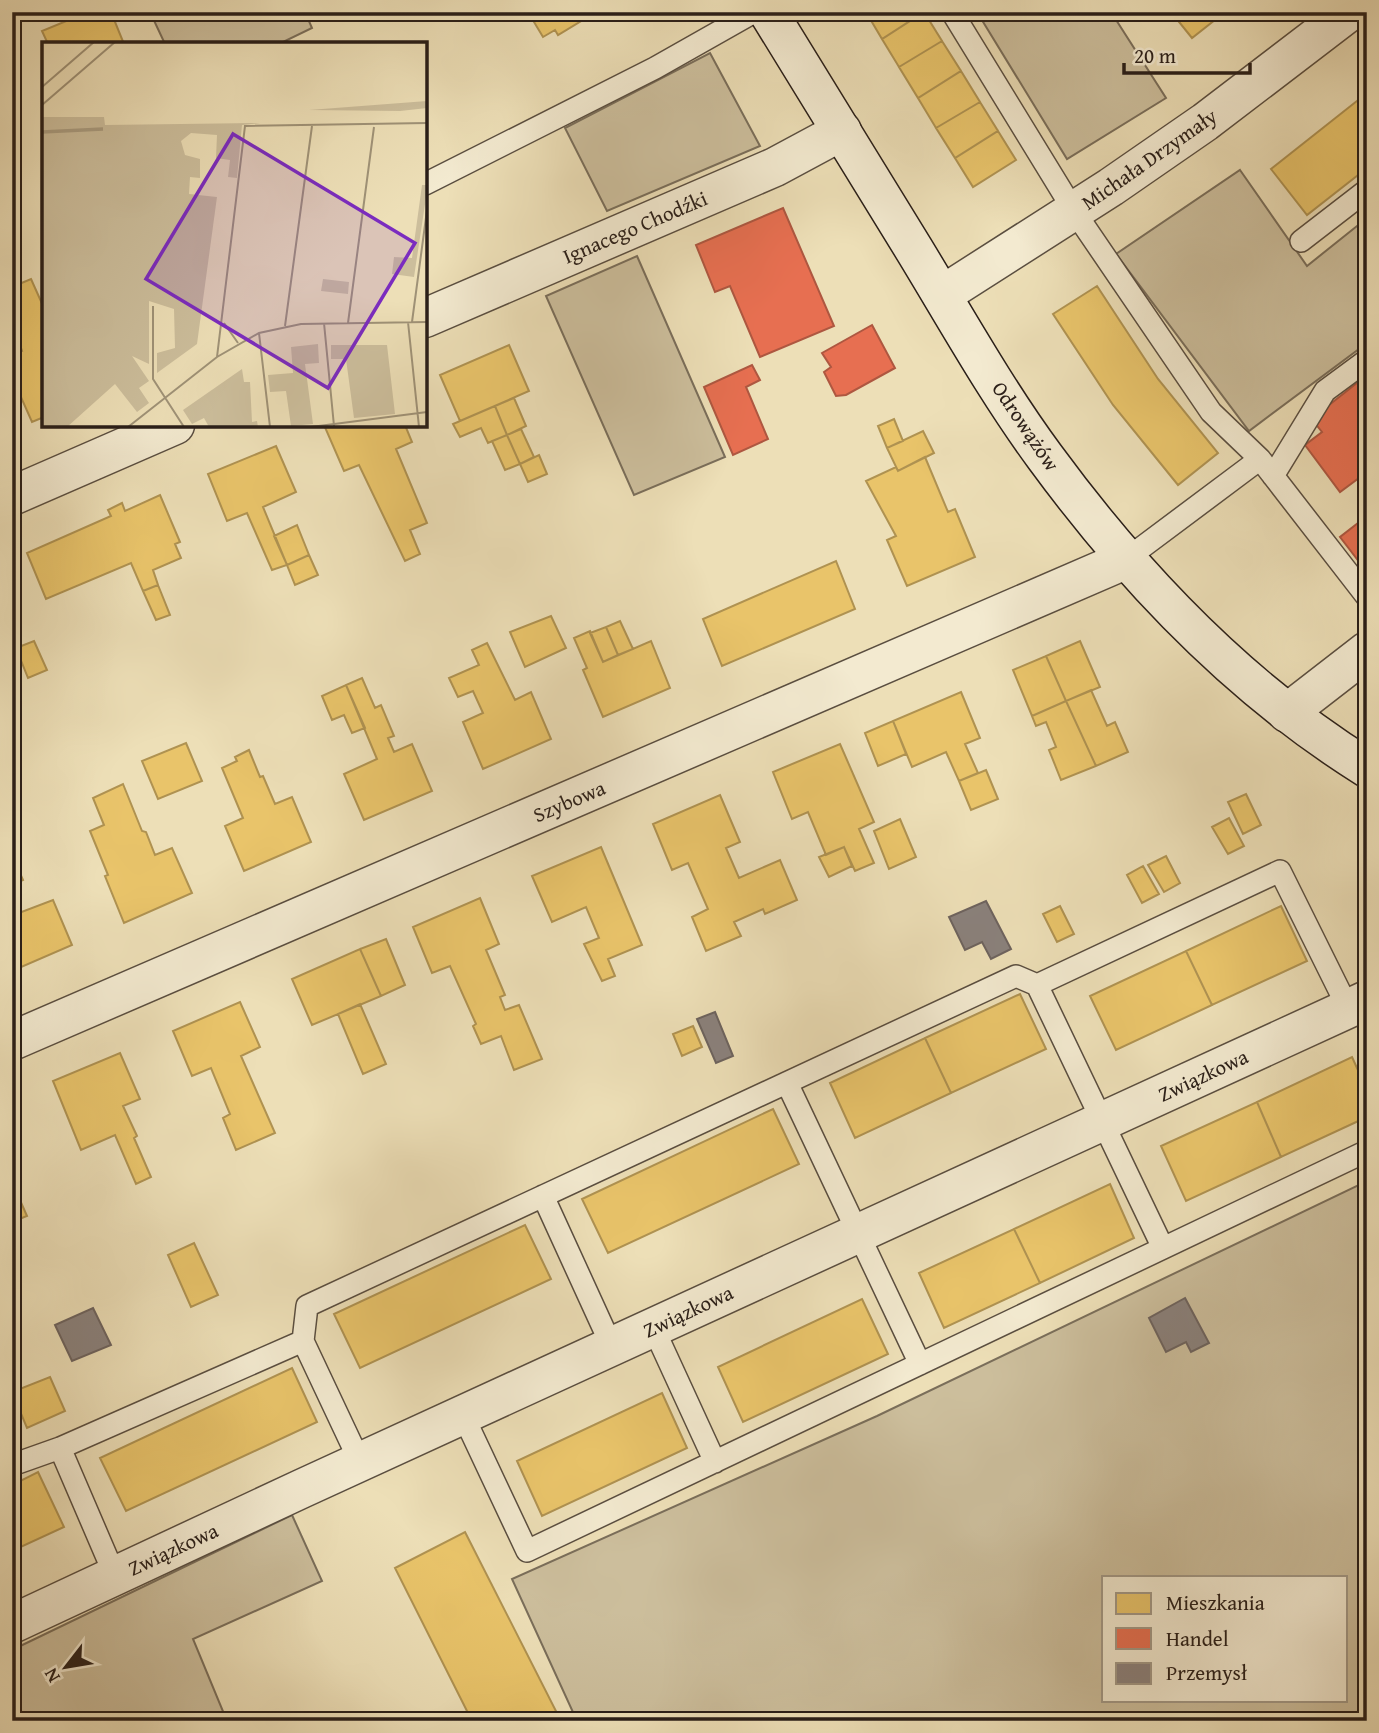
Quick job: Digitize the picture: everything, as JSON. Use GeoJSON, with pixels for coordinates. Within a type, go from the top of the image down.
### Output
{"type":"FeatureCollection","features":[{"type":"Feature","properties":{"kind":"street","name":"Odrowążów"},"geometry":{"type":"LineString","coordinates":[[768,12],[1044,456],[1125,559],[1207,642],[1287,713],[1367,768]]}},
{"type":"Feature","properties":{"kind":"street","name":"Michała Drzymały"},"geometry":{"type":"LineString","coordinates":[[942,295],[1074,211],[1205,122],[1349,12]]}},
{"type":"Feature","properties":{"kind":"street","name":"Ignacego Chodźki"},"geometry":{"type":"LineString","coordinates":[[427,317],[775,167],[842,131]]}},
{"type":"Feature","properties":{"kind":"street"},"geometry":{"type":"LineString","coordinates":[[12,496],[170,427]]}},
{"type":"Feature","properties":{"kind":"street","name":"Szybowa"},"geometry":{"type":"LineString","coordinates":[[12,1041],[1125,559]]}},
{"type":"Feature","properties":{"kind":"street"},"geometry":{"type":"LineString","coordinates":[[1287,713],[1367,651]]}},
{"type":"Feature","properties":{"kind":"street","name":"Związkowa"},"geometry":{"type":"LineString","coordinates":[[12,1624],[1362,1002]]}},
{"type":"Feature","properties":{"kind":"lane"},"geometry":{"type":"LineString","coordinates":[[427,183],[655,68],[754,12]]}},
{"type":"Feature","properties":{"kind":"lane"},"geometry":{"type":"LineString","coordinates":[[952,12],[1074,211],[1211,412],[1266,468],[1367,597]]}},
{"type":"Feature","properties":{"kind":"lane"},"geometry":{"type":"LineString","coordinates":[[1301,241],[1367,190]]}},
{"type":"Feature","properties":{"kind":"lane"},"geometry":{"type":"LineString","coordinates":[[1125,559],[1266,468],[1325,391],[1367,359]]}},
{"type":"Feature","properties":{"kind":"lane"},"geometry":{"type":"LineString","coordinates":[[1037,985],[1280,871],[1362,1002]]}},
{"type":"Feature","properties":{"kind":"lane"},"geometry":{"type":"LineString","coordinates":[[360,1462],[303,1341],[307,1306],[1016,976],[1037,985],[1163,1248]]}},
{"type":"Feature","properties":{"kind":"lane"},"geometry":{"type":"LineString","coordinates":[[787,1083],[920,1364]]}},
{"type":"Feature","properties":{"kind":"lane"},"geometry":{"type":"LineString","coordinates":[[463,1415],[527,1551],[1367,1151]]}},
{"type":"Feature","properties":{"kind":"lane"},"geometry":{"type":"LineString","coordinates":[[543,1196],[612,1347]]}},
{"type":"Feature","properties":{"kind":"lane"},"geometry":{"type":"LineString","coordinates":[[653,1327],[715,1462]]}},
{"type":"Feature","properties":{"kind":"lane"},"geometry":{"type":"LineString","coordinates":[[12,1465],[60,1448],[303,1341]]}},
{"type":"Feature","properties":{"kind":"lane"},"geometry":{"type":"LineString","coordinates":[[60,1448],[115,1576]]}},
{"type":"Feature","properties":{"kind":"shaded area"},"geometry":{"type":"Polygon","coordinates":[[[150,12],[305,12],[312,28],[283,42],[164,42],[150,12]]]}},
{"type":"Feature","properties":{"kind":"shaded area"},"geometry":{"type":"Polygon","coordinates":[[[977,12],[1111,12],[1166,98],[1067,159],[977,12]]]}},
{"type":"Feature","properties":{"kind":"shaded area"},"geometry":{"type":"Polygon","coordinates":[[[710,53],[760,146],[607,211],[565,128],[710,53]]]}},
{"type":"Feature","properties":{"kind":"shaded area"},"geometry":{"type":"Polygon","coordinates":[[[1240,170],[1307,266],[1367,218],[1367,343],[1249,431],[1116,254],[1240,170]]]}},
{"type":"Feature","properties":{"kind":"shaded area"},"geometry":{"type":"Polygon","coordinates":[[[637,256],[725,457],[634,495],[546,296],[637,256]]]}},
{"type":"Feature","properties":{"kind":"shaded area"},"geometry":{"type":"Polygon","coordinates":[[[1367,1181],[1367,1721],[577,1721],[512,1579],[877,1416],[1367,1181]]]}},
{"type":"Feature","properties":{"kind":"shaded area"},"geometry":{"type":"Polygon","coordinates":[[[292,1515],[322,1581],[193,1639],[227,1721],[12,1721],[12,1650],[292,1515]]]}},
{"type":"Feature","properties":{"kind":"building: Mieszkania"},"geometry":{"type":"Polygon","coordinates":[[[88,12],[111,12],[123,42],[47,42],[42,31],[88,12]]]}},
{"type":"Feature","properties":{"kind":"building: Mieszkania"},"geometry":{"type":"Polygon","coordinates":[[[528,12],[596,12],[558,35],[555,30],[543,37],[528,12]]]}},
{"type":"Feature","properties":{"kind":"building: Mieszkania"},"geometry":{"type":"Polygon","coordinates":[[[866,12],[924,12],[882,39],[866,12]]]}},
{"type":"Feature","properties":{"kind":"building: Mieszkania"},"geometry":{"type":"Polygon","coordinates":[[[924,12],[942,41],[899,67],[882,39],[924,12]]]}},
{"type":"Feature","properties":{"kind":"building: Mieszkania"},"geometry":{"type":"Polygon","coordinates":[[[1171,12],[1225,12],[1192,38],[1171,12]]]}},
{"type":"Feature","properties":{"kind":"building: Mieszkania"},"geometry":{"type":"Polygon","coordinates":[[[942,41],[961,71],[918,98],[899,67],[942,41]]]}},
{"type":"Feature","properties":{"kind":"building: Mieszkania"},"geometry":{"type":"Polygon","coordinates":[[[961,71],[980,102],[936,128],[918,98],[961,71]]]}},
{"type":"Feature","properties":{"kind":"building: Mieszkania"},"geometry":{"type":"Polygon","coordinates":[[[1367,93],[1367,168],[1307,215],[1271,169],[1367,93]]]}},
{"type":"Feature","properties":{"kind":"building: Mieszkania"},"geometry":{"type":"Polygon","coordinates":[[[980,102],[998,131],[955,158],[936,128],[980,102]]]}},
{"type":"Feature","properties":{"kind":"building: Mieszkania"},"geometry":{"type":"Polygon","coordinates":[[[998,131],[1016,160],[973,187],[955,158],[998,131]]]}},
{"type":"Feature","properties":{"kind":"building: Mieszkania"},"geometry":{"type":"Polygon","coordinates":[[[31,279],[42,304],[42,418],[32,422],[12,377],[12,355],[22,351],[12,321],[12,287],[31,279]]]}},
{"type":"Feature","properties":{"kind":"building: Mieszkania"},"geometry":{"type":"Polygon","coordinates":[[[1097,286],[1158,379],[1218,453],[1178,485],[1113,405],[1053,314],[1097,286]]]}},
{"type":"Feature","properties":{"kind":"building: Mieszkania"},"geometry":{"type":"Polygon","coordinates":[[[509,345],[529,391],[460,421],[440,375],[509,345]]]}},
{"type":"Feature","properties":{"kind":"building: Mieszkania"},"geometry":{"type":"Polygon","coordinates":[[[514,398],[526,426],[507,435],[495,406],[514,398]]]}},
{"type":"Feature","properties":{"kind":"building: Mieszkania"},"geometry":{"type":"Polygon","coordinates":[[[495,406],[507,435],[488,443],[481,428],[460,437],[453,424],[495,406]]]}},
{"type":"Feature","properties":{"kind":"building: Mieszkania"},"geometry":{"type":"Polygon","coordinates":[[[894,419],[903,441],[887,448],[878,426],[894,419]]]}},
{"type":"Feature","properties":{"kind":"building: Mieszkania"},"geometry":{"type":"Polygon","coordinates":[[[325,427],[406,427],[412,442],[396,449],[427,523],[410,530],[420,554],[405,561],[359,465],[344,471],[325,427]]]}},
{"type":"Feature","properties":{"kind":"building: Mieszkania"},"geometry":{"type":"Polygon","coordinates":[[[521,429],[534,457],[520,464],[507,435],[521,429]]]}},
{"type":"Feature","properties":{"kind":"building: Mieszkania"},"geometry":{"type":"Polygon","coordinates":[[[923,431],[934,453],[898,471],[887,448],[923,431]]]}},
{"type":"Feature","properties":{"kind":"building: Mieszkania"},"geometry":{"type":"Polygon","coordinates":[[[507,435],[520,464],[505,470],[492,441],[507,435]]]}},
{"type":"Feature","properties":{"kind":"building: Mieszkania"},"geometry":{"type":"Polygon","coordinates":[[[276,446],[296,492],[263,507],[287,565],[272,570],[247,513],[227,521],[208,474],[276,446]]]}},
{"type":"Feature","properties":{"kind":"building: Mieszkania"},"geometry":{"type":"Polygon","coordinates":[[[539,455],[547,474],[528,482],[520,464],[539,455]]]}},
{"type":"Feature","properties":{"kind":"building: Mieszkania"},"geometry":{"type":"Polygon","coordinates":[[[925,457],[948,512],[955,509],[975,557],[907,586],[887,540],[896,536],[866,481],[896,467],[898,471],[925,457]]]}},
{"type":"Feature","properties":{"kind":"building: Mieszkania"},"geometry":{"type":"Polygon","coordinates":[[[160,495],[180,542],[175,544],[181,558],[153,570],[158,585],[143,591],[131,563],[46,599],[27,553],[111,516],[108,510],[122,503],[125,511],[160,495]]]}},
{"type":"Feature","properties":{"kind":"building: Mieszkania"},"geometry":{"type":"Polygon","coordinates":[[[297,525],[309,555],[287,565],[274,536],[297,525]]]}},
{"type":"Feature","properties":{"kind":"building: Mieszkania"},"geometry":{"type":"Polygon","coordinates":[[[309,555],[318,575],[295,585],[287,565],[309,555]]]}},
{"type":"Feature","properties":{"kind":"building: Mieszkania"},"geometry":{"type":"Polygon","coordinates":[[[836,561],[855,609],[722,666],[703,619],[836,561]]]}},
{"type":"Feature","properties":{"kind":"building: Mieszkania"},"geometry":{"type":"Polygon","coordinates":[[[158,585],[170,615],[156,620],[143,591],[158,585]]]}},
{"type":"Feature","properties":{"kind":"building: Mieszkania"},"geometry":{"type":"Polygon","coordinates":[[[551,616],[566,648],[525,667],[510,632],[551,616]]]}},
{"type":"Feature","properties":{"kind":"building: Mieszkania"},"geometry":{"type":"Polygon","coordinates":[[[620,621],[633,649],[618,655],[606,627],[620,621]]]}},
{"type":"Feature","properties":{"kind":"building: Mieszkania"},"geometry":{"type":"Polygon","coordinates":[[[606,627],[618,655],[603,662],[590,633],[606,627]]]}},
{"type":"Feature","properties":{"kind":"building: Mieszkania"},"geometry":{"type":"Polygon","coordinates":[[[590,631],[603,662],[651,641],[670,688],[603,717],[583,670],[587,668],[574,638],[590,631]]]}},
{"type":"Feature","properties":{"kind":"building: Mieszkania"},"geometry":{"type":"Polygon","coordinates":[[[34,641],[47,670],[28,678],[16,648],[34,641]]]}},
{"type":"Feature","properties":{"kind":"building: Mieszkania"},"geometry":{"type":"Polygon","coordinates":[[[1080,641],[1100,687],[1066,701],[1046,656],[1080,641]]]}},
{"type":"Feature","properties":{"kind":"building: Mieszkania"},"geometry":{"type":"Polygon","coordinates":[[[487,643],[515,700],[531,692],[551,739],[483,769],[463,722],[483,713],[473,691],[458,697],[449,678],[479,665],[472,650],[487,643]]]}},
{"type":"Feature","properties":{"kind":"building: Mieszkania"},"geometry":{"type":"Polygon","coordinates":[[[1046,656],[1066,701],[1032,716],[1013,670],[1046,656]]]}},
{"type":"Feature","properties":{"kind":"building: Mieszkania"},"geometry":{"type":"Polygon","coordinates":[[[362,678],[375,708],[381,705],[394,736],[388,738],[394,752],[412,744],[432,791],[364,820],[344,774],[377,759],[346,685],[362,678]]]}},
{"type":"Feature","properties":{"kind":"building: Mieszkania"},"geometry":{"type":"Polygon","coordinates":[[[346,685],[365,728],[352,733],[344,715],[332,720],[322,696],[346,685]]]}},
{"type":"Feature","properties":{"kind":"building: Mieszkania"},"geometry":{"type":"Polygon","coordinates":[[[1091,690],[1107,726],[1115,722],[1128,752],[1096,766],[1066,701],[1091,690]]]}},
{"type":"Feature","properties":{"kind":"building: Mieszkania"},"geometry":{"type":"Polygon","coordinates":[[[961,692],[980,738],[965,744],[978,773],[959,781],[946,752],[912,767],[893,721],[961,692]]]}},
{"type":"Feature","properties":{"kind":"building: Mieszkania"},"geometry":{"type":"Polygon","coordinates":[[[1066,701],[1096,766],[1061,780],[1049,750],[1056,747],[1046,722],[1036,726],[1032,716],[1066,701]]]}},
{"type":"Feature","properties":{"kind":"building: Mieszkania"},"geometry":{"type":"Polygon","coordinates":[[[893,721],[906,754],[878,766],[865,733],[893,721]]]}},
{"type":"Feature","properties":{"kind":"building: Mieszkania"},"geometry":{"type":"Polygon","coordinates":[[[186,743],[202,781],[158,799],[142,761],[186,743]]]}},
{"type":"Feature","properties":{"kind":"building: Mieszkania"},"geometry":{"type":"Polygon","coordinates":[[[840,744],[874,822],[859,829],[874,863],[855,871],[844,847],[826,855],[808,812],[792,819],[773,772],[840,744]]]}},
{"type":"Feature","properties":{"kind":"building: Mieszkania"},"geometry":{"type":"Polygon","coordinates":[[[249,750],[275,804],[292,797],[311,842],[244,871],[225,826],[243,818],[222,768],[237,761],[235,757],[249,750]]]}},
{"type":"Feature","properties":{"kind":"building: Mieszkania"},"geometry":{"type":"Polygon","coordinates":[[[986,770],[998,799],[971,810],[959,781],[986,770]]]}},
{"type":"Feature","properties":{"kind":"building: Mieszkania"},"geometry":{"type":"Polygon","coordinates":[[[123,784],[155,855],[172,848],[192,893],[124,923],[90,831],[104,825],[93,798],[123,784]]]}},
{"type":"Feature","properties":{"kind":"building: Mieszkania"},"geometry":{"type":"Polygon","coordinates":[[[1246,794],[1261,825],[1243,834],[1228,802],[1246,794]]]}},
{"type":"Feature","properties":{"kind":"building: Mieszkania"},"geometry":{"type":"Polygon","coordinates":[[[720,795],[740,842],[726,848],[739,878],[780,860],[797,900],[765,914],[763,909],[734,922],[741,936],[706,951],[692,917],[708,909],[688,863],[672,870],[653,824],[720,795]]]}},
{"type":"Feature","properties":{"kind":"building: Mieszkania"},"geometry":{"type":"Polygon","coordinates":[[[1229,818],[1244,846],[1228,854],[1212,827],[1229,818]]]}},
{"type":"Feature","properties":{"kind":"building: Mieszkania"},"geometry":{"type":"Polygon","coordinates":[[[900,819],[916,857],[889,869],[874,831],[900,819]]]}},
{"type":"Feature","properties":{"kind":"building: Mieszkania"},"geometry":{"type":"Polygon","coordinates":[[[601,847],[642,945],[608,959],[615,976],[602,981],[584,944],[599,938],[586,907],[552,922],[532,876],[601,847]]]}},
{"type":"Feature","properties":{"kind":"building: Mieszkania"},"geometry":{"type":"Polygon","coordinates":[[[844,847],[852,866],[829,877],[819,857],[844,847]]]}},
{"type":"Feature","properties":{"kind":"building: Mieszkania"},"geometry":{"type":"Polygon","coordinates":[[[12,855],[23,880],[12,885],[12,855]]]}},
{"type":"Feature","properties":{"kind":"building: Mieszkania"},"geometry":{"type":"Polygon","coordinates":[[[1166,856],[1180,883],[1164,892],[1148,865],[1166,856]]]}},
{"type":"Feature","properties":{"kind":"building: Mieszkania"},"geometry":{"type":"Polygon","coordinates":[[[1143,866],[1159,894],[1142,903],[1127,875],[1143,866]]]}},
{"type":"Feature","properties":{"kind":"building: Mieszkania"},"geometry":{"type":"Polygon","coordinates":[[[12,898],[19,913],[53,900],[72,945],[12,971],[12,898]]]}},
{"type":"Feature","properties":{"kind":"building: Mieszkania"},"geometry":{"type":"Polygon","coordinates":[[[480,898],[499,944],[486,950],[505,995],[500,997],[505,1010],[519,1005],[542,1059],[514,1070],[501,1036],[481,1044],[473,1026],[476,1024],[450,966],[432,973],[413,927],[480,898]]]}},
{"type":"Feature","properties":{"kind":"building: Mieszkania"},"geometry":{"type":"Polygon","coordinates":[[[1060,906],[1074,934],[1057,942],[1043,914],[1060,906]]]}},
{"type":"Feature","properties":{"kind":"building: Mieszkania"},"geometry":{"type":"Polygon","coordinates":[[[1281,906],[1307,961],[1212,1005],[1186,951],[1281,906]]]}},
{"type":"Feature","properties":{"kind":"building: Mieszkania"},"geometry":{"type":"Polygon","coordinates":[[[386,939],[405,985],[381,996],[360,949],[386,939]]]}},
{"type":"Feature","properties":{"kind":"building: Mieszkania"},"geometry":{"type":"Polygon","coordinates":[[[360,949],[381,996],[312,1025],[292,979],[360,949]]]}},
{"type":"Feature","properties":{"kind":"building: Mieszkania"},"geometry":{"type":"Polygon","coordinates":[[[1186,951],[1212,1005],[1116,1050],[1090,996],[1186,951]]]}},
{"type":"Feature","properties":{"kind":"building: Mieszkania"},"geometry":{"type":"Polygon","coordinates":[[[1020,994],[1046,1049],[951,1093],[925,1038],[1020,994]]]}},
{"type":"Feature","properties":{"kind":"building: Mieszkania"},"geometry":{"type":"Polygon","coordinates":[[[240,1002],[260,1047],[241,1056],[275,1133],[236,1150],[223,1118],[230,1114],[211,1068],[192,1076],[173,1031],[240,1002]]]}},
{"type":"Feature","properties":{"kind":"building: Mieszkania"},"geometry":{"type":"Polygon","coordinates":[[[360,1004],[386,1064],[363,1074],[338,1014],[360,1004]]]}},
{"type":"Feature","properties":{"kind":"building: Mieszkania"},"geometry":{"type":"Polygon","coordinates":[[[693,1026],[702,1047],[682,1056],[673,1034],[693,1026]]]}},
{"type":"Feature","properties":{"kind":"building: Mieszkania"},"geometry":{"type":"Polygon","coordinates":[[[925,1038],[951,1093],[855,1138],[830,1083],[925,1038]]]}},
{"type":"Feature","properties":{"kind":"building: Mieszkania"},"geometry":{"type":"Polygon","coordinates":[[[120,1053],[140,1099],[123,1106],[151,1177],[136,1184],[115,1135],[81,1150],[53,1081],[120,1053]]]}},
{"type":"Feature","properties":{"kind":"building: Mieszkania"},"geometry":{"type":"Polygon","coordinates":[[[1352,1057],[1367,1090],[1367,1117],[1281,1157],[1257,1102],[1352,1057]]]}},
{"type":"Feature","properties":{"kind":"building: Mieszkania"},"geometry":{"type":"Polygon","coordinates":[[[1257,1102],[1281,1157],[1186,1201],[1161,1146],[1257,1102]]]}},
{"type":"Feature","properties":{"kind":"building: Mieszkania"},"geometry":{"type":"Polygon","coordinates":[[[773,1109],[799,1164],[608,1253],[582,1199],[773,1109]]]}},
{"type":"Feature","properties":{"kind":"building: Mieszkania"},"geometry":{"type":"Polygon","coordinates":[[[12,1182],[27,1216],[12,1222],[12,1182]]]}},
{"type":"Feature","properties":{"kind":"building: Mieszkania"},"geometry":{"type":"Polygon","coordinates":[[[1110,1184],[1134,1238],[1040,1283],[1014,1229],[1110,1184]]]}},
{"type":"Feature","properties":{"kind":"building: Mieszkania"},"geometry":{"type":"Polygon","coordinates":[[[525,1225],[551,1279],[360,1368],[334,1314],[525,1225]]]}},
{"type":"Feature","properties":{"kind":"building: Mieszkania"},"geometry":{"type":"Polygon","coordinates":[[[1014,1229],[1040,1283],[944,1328],[919,1273],[1014,1229]]]}},
{"type":"Feature","properties":{"kind":"building: Mieszkania"},"geometry":{"type":"Polygon","coordinates":[[[194,1243],[218,1295],[191,1307],[168,1255],[194,1243]]]}},
{"type":"Feature","properties":{"kind":"building: Mieszkania"},"geometry":{"type":"Polygon","coordinates":[[[862,1299],[888,1354],[743,1422],[718,1367],[862,1299]]]}},
{"type":"Feature","properties":{"kind":"building: Mieszkania"},"geometry":{"type":"Polygon","coordinates":[[[292,1368],[317,1422],[126,1511],[100,1458],[292,1368]]]}},
{"type":"Feature","properties":{"kind":"building: Mieszkania"},"geometry":{"type":"Polygon","coordinates":[[[50,1377],[65,1411],[27,1428],[12,1392],[50,1377]]]}},
{"type":"Feature","properties":{"kind":"building: Mieszkania"},"geometry":{"type":"Polygon","coordinates":[[[662,1393],[687,1448],[542,1516],[517,1461],[662,1393]]]}},
{"type":"Feature","properties":{"kind":"building: Mieszkania"},"geometry":{"type":"Polygon","coordinates":[[[38,1472],[64,1527],[12,1551],[12,1485],[38,1472]]]}},
{"type":"Feature","properties":{"kind":"building: Mieszkania"},"geometry":{"type":"Polygon","coordinates":[[[465,1532],[561,1721],[472,1721],[395,1568],[465,1532]]]}},
{"type":"Feature","properties":{"kind":"building: Handel"},"geometry":{"type":"Polygon","coordinates":[[[783,208],[834,326],[760,357],[730,286],[715,292],[696,245],[783,208]]]}},
{"type":"Feature","properties":{"kind":"building: Handel"},"geometry":{"type":"Polygon","coordinates":[[[872,325],[895,368],[846,395],[836,396],[824,372],[831,367],[822,353],[872,325]]]}},
{"type":"Feature","properties":{"kind":"building: Handel"},"geometry":{"type":"Polygon","coordinates":[[[752,365],[760,380],[746,387],[768,439],[733,455],[704,387],[752,365]]]}},
{"type":"Feature","properties":{"kind":"building: Handel"},"geometry":{"type":"Polygon","coordinates":[[[1367,375],[1367,454],[1362,457],[1367,463],[1367,472],[1340,492],[1305,445],[1322,432],[1314,422],[1324,409],[1367,375]]]}},
{"type":"Feature","properties":{"kind":"building: Handel"},"geometry":{"type":"Polygon","coordinates":[[[1367,516],[1367,572],[1340,537],[1367,516]]]}},
{"type":"Feature","properties":{"kind":"building: Przemysł"},"geometry":{"type":"Polygon","coordinates":[[[986,901],[1011,949],[991,959],[982,942],[965,950],[949,917],[986,901]]]}},
{"type":"Feature","properties":{"kind":"building: Przemysł"},"geometry":{"type":"Polygon","coordinates":[[[715,1012],[733,1056],[716,1063],[697,1019],[715,1012]]]}},
{"type":"Feature","properties":{"kind":"building: Przemysł"},"geometry":{"type":"Polygon","coordinates":[[[1185,1298],[1209,1343],[1191,1352],[1186,1342],[1166,1352],[1149,1318],[1185,1298]]]}},
{"type":"Feature","properties":{"kind":"building: Przemysł"},"geometry":{"type":"Polygon","coordinates":[[[93,1308],[111,1345],[72,1361],[55,1325],[93,1308]]]}}]}
